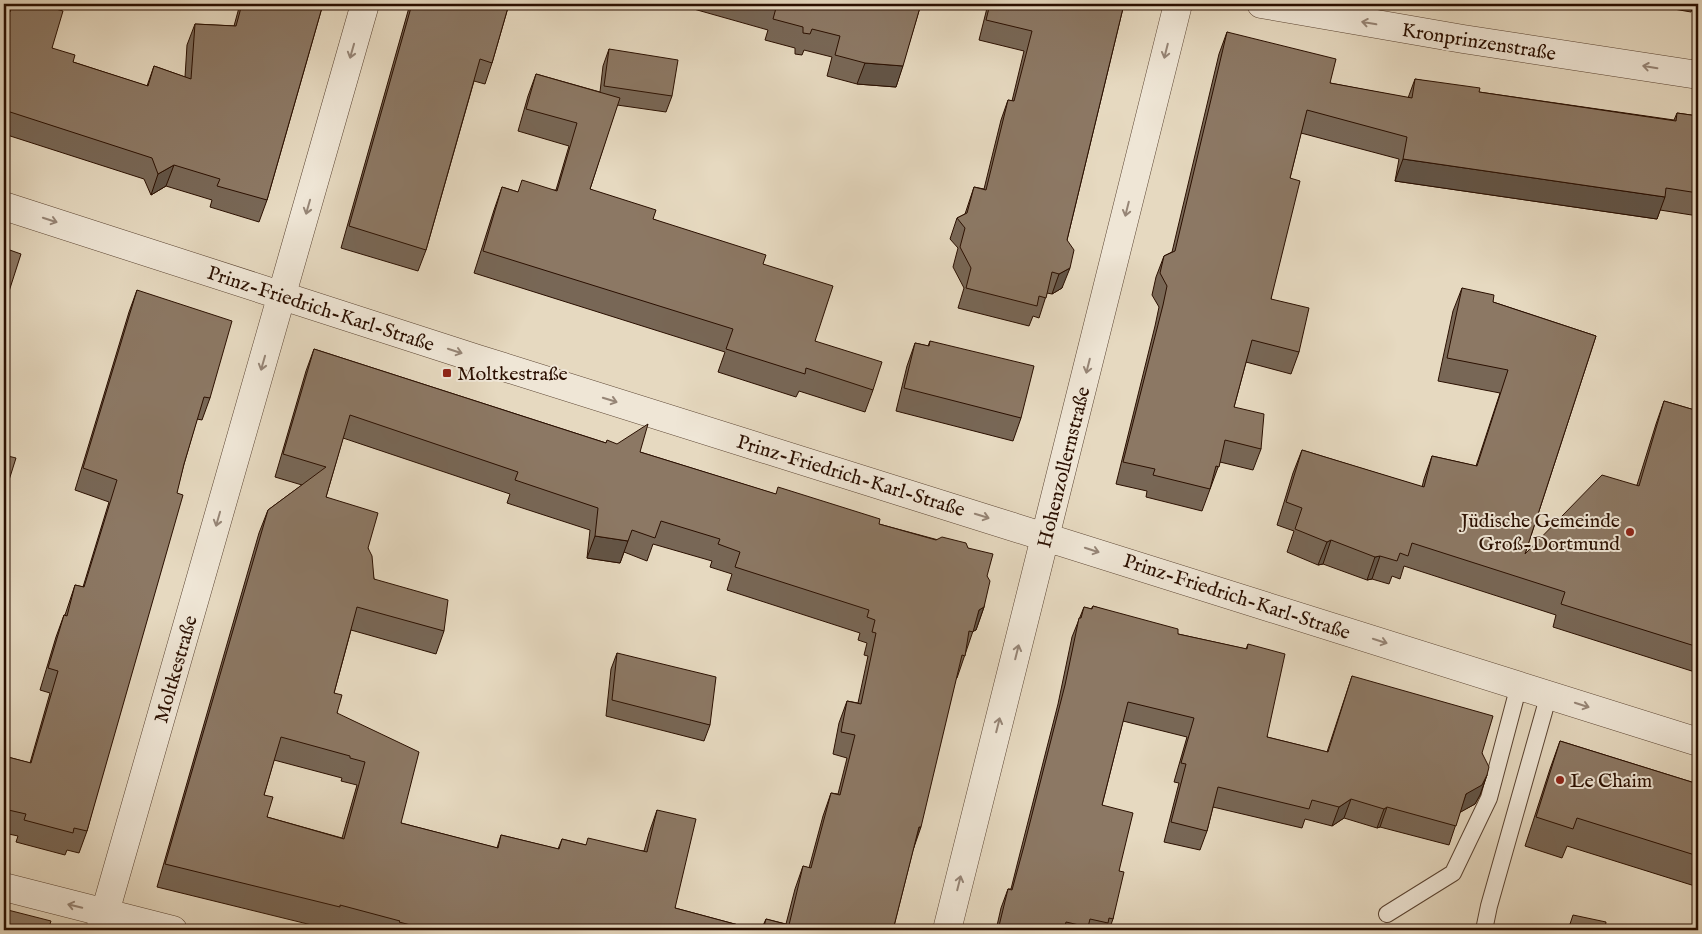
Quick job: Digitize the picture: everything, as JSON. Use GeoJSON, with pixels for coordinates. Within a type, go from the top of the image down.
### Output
{"type":"FeatureCollection","features":[{"type":"Feature","properties":{"kind":"street","name":"Moltkestraße"},"geometry":{"type":"LineString","coordinates":[[102,922],[366,4]]}},
{"type":"Feature","properties":{"kind":"street","name":"Hohenzollernstraße"},"geometry":{"type":"LineString","coordinates":[[947,930],[1178,4]]}},
{"type":"Feature","properties":{"kind":"street","name":"Kronprinzenstraße"},"geometry":{"type":"LineString","coordinates":[[1261,4],[1463,39],[1698,75]]}},
{"type":"Feature","properties":{"kind":"street","name":"Prinz-Friedrich-Karl-Straße"},"geometry":{"type":"LineString","coordinates":[[4,206],[283,294],[478,359],[1698,742]]}},
{"type":"Feature","properties":{"kind":"street"},"geometry":{"type":"LineString","coordinates":[[4,887],[102,922],[173,930]]}},
{"type":"Feature","properties":{"kind":"lane"},"geometry":{"type":"LineString","coordinates":[[1386,914],[1454,873],[1489,798],[1519,685]]}},
{"type":"Feature","properties":{"kind":"lane"},"geometry":{"type":"LineString","coordinates":[[1484,930],[1489,906],[1549,694]]}},
{"type":"Feature","properties":{"kind":"building"},"geometry":{"type":"Polygon","coordinates":[[[12,4],[38,4],[63,11],[52,48],[75,55],[73,62],[148,86],[154,66],[191,79],[195,24],[236,26],[242,4],[323,4],[267,200],[217,186],[220,179],[174,165],[158,174],[152,158],[4,110],[4,11],[10,12],[12,4]]]}},
{"type":"Feature","properties":{"kind":"building"},"geometry":{"type":"Polygon","coordinates":[[[412,4],[509,4],[492,63],[480,59],[426,250],[349,226],[412,4]]]}},
{"type":"Feature","properties":{"kind":"building"},"geometry":{"type":"Polygon","coordinates":[[[759,4],[921,4],[903,66],[865,63],[835,55],[840,36],[812,29],[810,34],[803,33],[803,27],[773,19],[776,8],[759,4]]]}},
{"type":"Feature","properties":{"kind":"building"},"geometry":{"type":"Polygon","coordinates":[[[990,4],[1124,4],[1067,240],[1074,250],[1070,268],[1059,274],[1052,272],[1046,298],[1039,296],[1037,306],[966,288],[971,268],[960,247],[965,228],[957,218],[967,213],[974,187],[986,190],[1008,100],[1014,101],[1032,31],[986,20],[990,4]]]}},
{"type":"Feature","properties":{"kind":"building"},"geometry":{"type":"Polygon","coordinates":[[[1227,32],[1336,59],[1330,83],[1412,98],[1415,79],[1480,88],[1479,92],[1676,121],[1677,113],[1698,116],[1698,193],[1666,188],[1665,197],[1403,159],[1407,137],[1307,110],[1290,178],[1300,181],[1271,299],[1309,308],[1299,352],[1252,340],[1234,407],[1264,414],[1261,449],[1225,440],[1219,467],[1216,466],[1210,489],[1153,475],[1155,469],[1123,462],[1167,286],[1160,273],[1164,256],[1175,251],[1227,32]]]}},
{"type":"Feature","properties":{"kind":"building"},"geometry":{"type":"Polygon","coordinates":[[[609,49],[678,60],[672,96],[604,86],[609,49]]]}},
{"type":"Feature","properties":{"kind":"building"},"geometry":{"type":"Polygon","coordinates":[[[536,74],[620,98],[590,189],[656,210],[653,219],[766,255],[763,264],[833,286],[815,341],[882,362],[873,390],[806,368],[805,374],[726,349],[733,329],[483,251],[502,187],[518,192],[522,180],[557,191],[577,123],[526,109],[536,74]]]}},
{"type":"Feature","properties":{"kind":"building"},"geometry":{"type":"Polygon","coordinates":[[[4,248],[21,254],[4,307],[4,248]]]}},
{"type":"Feature","properties":{"kind":"building"},"geometry":{"type":"Polygon","coordinates":[[[1462,288],[1494,295],[1493,302],[1596,336],[1525,554],[1602,475],[1639,486],[1664,401],[1698,411],[1698,647],[1561,604],[1565,592],[1412,543],[1408,556],[1400,553],[1397,561],[1380,556],[1375,557],[1331,540],[1327,542],[1295,529],[1302,508],[1286,502],[1302,450],[1424,487],[1432,456],[1477,466],[1508,370],[1447,358],[1462,288]]]}},
{"type":"Feature","properties":{"kind":"building"},"geometry":{"type":"Polygon","coordinates":[[[137,290],[232,321],[210,398],[204,397],[184,464],[177,493],[183,495],[87,831],[74,828],[73,833],[24,820],[26,814],[4,809],[4,756],[31,763],[58,671],[48,668],[64,615],[67,616],[75,585],[84,587],[117,480],[83,468],[137,290]]]}},
{"type":"Feature","properties":{"kind":"building"},"geometry":{"type":"Polygon","coordinates":[[[930,341],[1034,366],[1021,418],[904,388],[915,343],[929,346],[930,341]]]}},
{"type":"Feature","properties":{"kind":"building"},"geometry":{"type":"Polygon","coordinates":[[[314,349],[606,443],[607,440],[617,444],[648,424],[640,452],[776,494],[778,487],[880,519],[879,524],[936,540],[942,537],[966,543],[968,548],[993,554],[987,576],[990,581],[984,607],[979,610],[973,632],[969,631],[965,656],[962,655],[921,827],[919,827],[893,930],[763,930],[766,919],[789,925],[803,866],[811,868],[831,793],[840,795],[855,735],[841,732],[847,701],[861,704],[876,633],[872,632],[875,620],[867,617],[869,610],[735,567],[740,552],[718,544],[720,539],[661,521],[655,538],[632,530],[628,541],[595,536],[598,508],[515,480],[518,472],[350,415],[326,497],[378,513],[368,548],[372,556],[374,579],[448,600],[444,631],[357,607],[334,693],[342,695],[337,713],[419,752],[401,823],[498,848],[501,835],[559,849],[562,839],[586,845],[588,838],[647,852],[657,810],[696,819],[675,908],[757,930],[430,930],[340,905],[340,907],[165,864],[268,510],[326,467],[283,454],[314,349]],[[281,737],[264,795],[273,797],[267,817],[344,839],[365,762],[350,758],[350,756],[281,737]]]}},
{"type":"Feature","properties":{"kind":"building"},"geometry":{"type":"Polygon","coordinates":[[[4,455],[16,458],[4,496],[4,455]]]}},
{"type":"Feature","properties":{"kind":"building"},"geometry":{"type":"Polygon","coordinates":[[[1093,606],[1178,629],[1178,634],[1247,649],[1248,644],[1285,654],[1267,737],[1328,752],[1352,676],[1493,716],[1482,753],[1489,767],[1487,775],[1482,785],[1466,794],[1456,826],[1351,799],[1339,807],[1312,800],[1309,809],[1218,787],[1207,831],[1171,822],[1186,764],[1181,763],[1194,718],[1128,702],[1102,805],[1133,813],[1119,871],[1124,872],[1113,919],[1109,918],[1108,923],[1090,919],[1088,927],[1066,922],[1064,930],[998,930],[1008,889],[1012,890],[1024,846],[1065,685],[1079,618],[1081,618],[1084,607],[1092,609],[1093,606]]]}},
{"type":"Feature","properties":{"kind":"building"},"geometry":{"type":"Polygon","coordinates":[[[617,653],[716,677],[710,725],[612,700],[617,653]]]}},
{"type":"Feature","properties":{"kind":"building"},"geometry":{"type":"Polygon","coordinates":[[[1560,741],[1698,784],[1698,856],[1577,818],[1573,829],[1536,817],[1560,741]]]}},
{"type":"Feature","properties":{"kind":"building"},"geometry":{"type":"Polygon","coordinates":[[[4,909],[51,921],[48,930],[4,930],[4,909]]]}},
{"type":"Feature","properties":{"kind":"building"},"geometry":{"type":"Polygon","coordinates":[[[1573,915],[1606,922],[1605,930],[1568,930],[1573,915]]]}},
{"type":"Feature","properties":{"kind":"place","name":"Moltkestraße"},"geometry":{"type":"Point","coordinates":[447,373]}},
{"type":"Feature","properties":{"kind":"place","name":"Jüdische Gemeinde Groß-Dortmund"},"geometry":{"type":"Point","coordinates":[1630,532]}},
{"type":"Feature","properties":{"kind":"place","name":"Le Chaim"},"geometry":{"type":"Point","coordinates":[1560,780]}}]}
